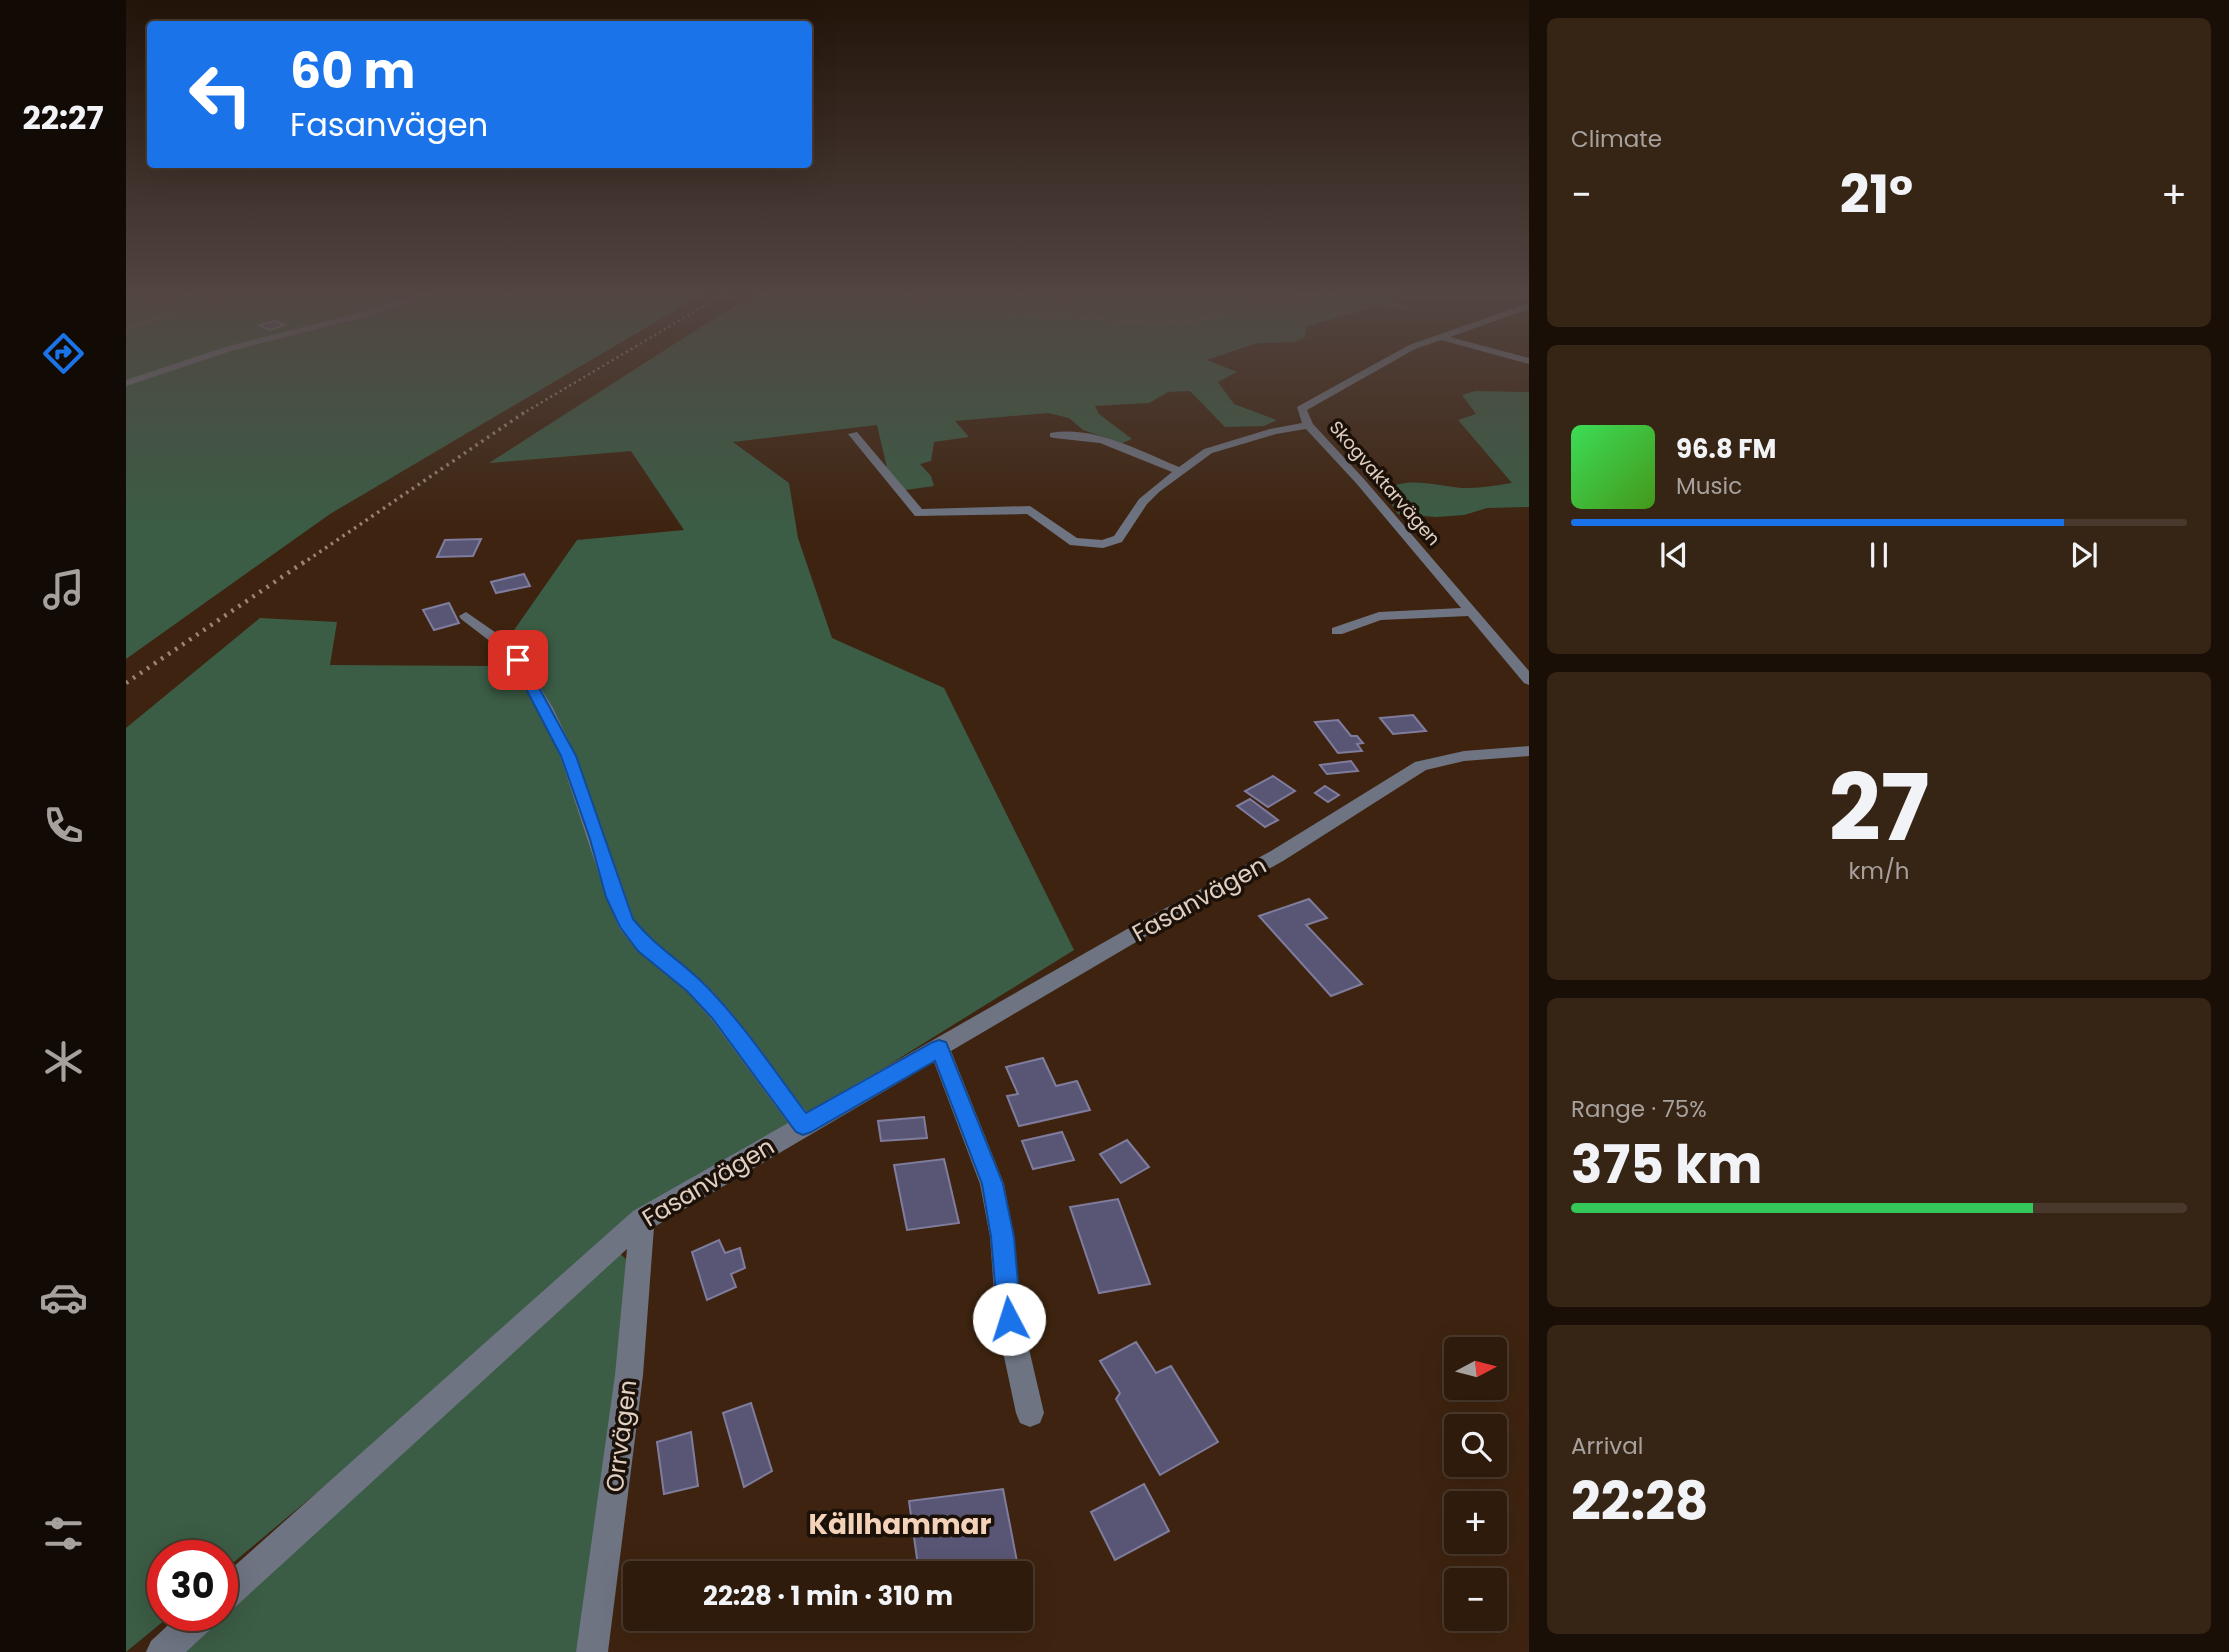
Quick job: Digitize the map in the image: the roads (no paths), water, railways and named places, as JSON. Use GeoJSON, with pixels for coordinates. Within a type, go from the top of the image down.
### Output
{"type":"FeatureCollection","features":[{"type":"Feature","properties":{"kind":"street"},"geometry":{"type":"LineString","coordinates":[[126,383],[162,371]]}},
{"type":"Feature","properties":{"kind":"street","name":"Skogvaktarvägen"},"geometry":{"type":"LineString","coordinates":[[1365,371],[1305,404],[1301,414],[1529,680]]}},
{"type":"Feature","properties":{"kind":"street"},"geometry":{"type":"LineString","coordinates":[[853,434],[919,513],[1030,510],[1074,542],[1103,544],[1118,538],[1143,502],[1208,451],[1274,431],[1308,425]]}},
{"type":"Feature","properties":{"kind":"street"},"geometry":{"type":"LineString","coordinates":[[1054,435],[1084,435],[1100,439],[1181,472]]}},
{"type":"Feature","properties":{"kind":"street"},"geometry":{"type":"LineString","coordinates":[[1337,631],[1379,616],[1472,612]]}},
{"type":"Feature","properties":{"kind":"street"},"geometry":{"type":"LineString","coordinates":[[466,615],[510,649],[545,708],[568,756],[626,923],[644,946],[694,986],[718,1013],[803,1125]]}},
{"type":"Feature","properties":{"kind":"street","name":"Fasanvägen"},"geometry":{"type":"LineString","coordinates":[[238,1583],[567,1284],[642,1220],[1136,933],[1277,856],[1422,766],[1464,756],[1529,751]]}},
{"type":"Feature","properties":{"kind":"street"},"geometry":{"type":"LineString","coordinates":[[939,1048],[992,1184],[1002,1237],[1009,1319],[1030,1413]]}},
{"type":"Feature","properties":{"kind":"street","name":"Orrvägen"},"geometry":{"type":"LineString","coordinates":[[592,1652],[629,1375],[642,1220]]}},
{"type":"Feature","properties":{"kind":"street"},"geometry":{"type":"LineString","coordinates":[[163,1652],[186,1631]]}},
{"type":"Feature","properties":{"kind":"railway"},"geometry":{"type":"LineString","coordinates":[[523,414],[594,371]]}},
{"type":"Feature","properties":{"kind":"railway"},"geometry":{"type":"LineString","coordinates":[[302,564],[523,414]]}},
{"type":"Feature","properties":{"kind":"railway"},"geometry":{"type":"LineString","coordinates":[[126,683],[304,562]]}},
{"type":"Feature","properties":{"kind":"district","name":"Källhammar"},"geometry":{"type":"Point","coordinates":[900,1524]}}]}
